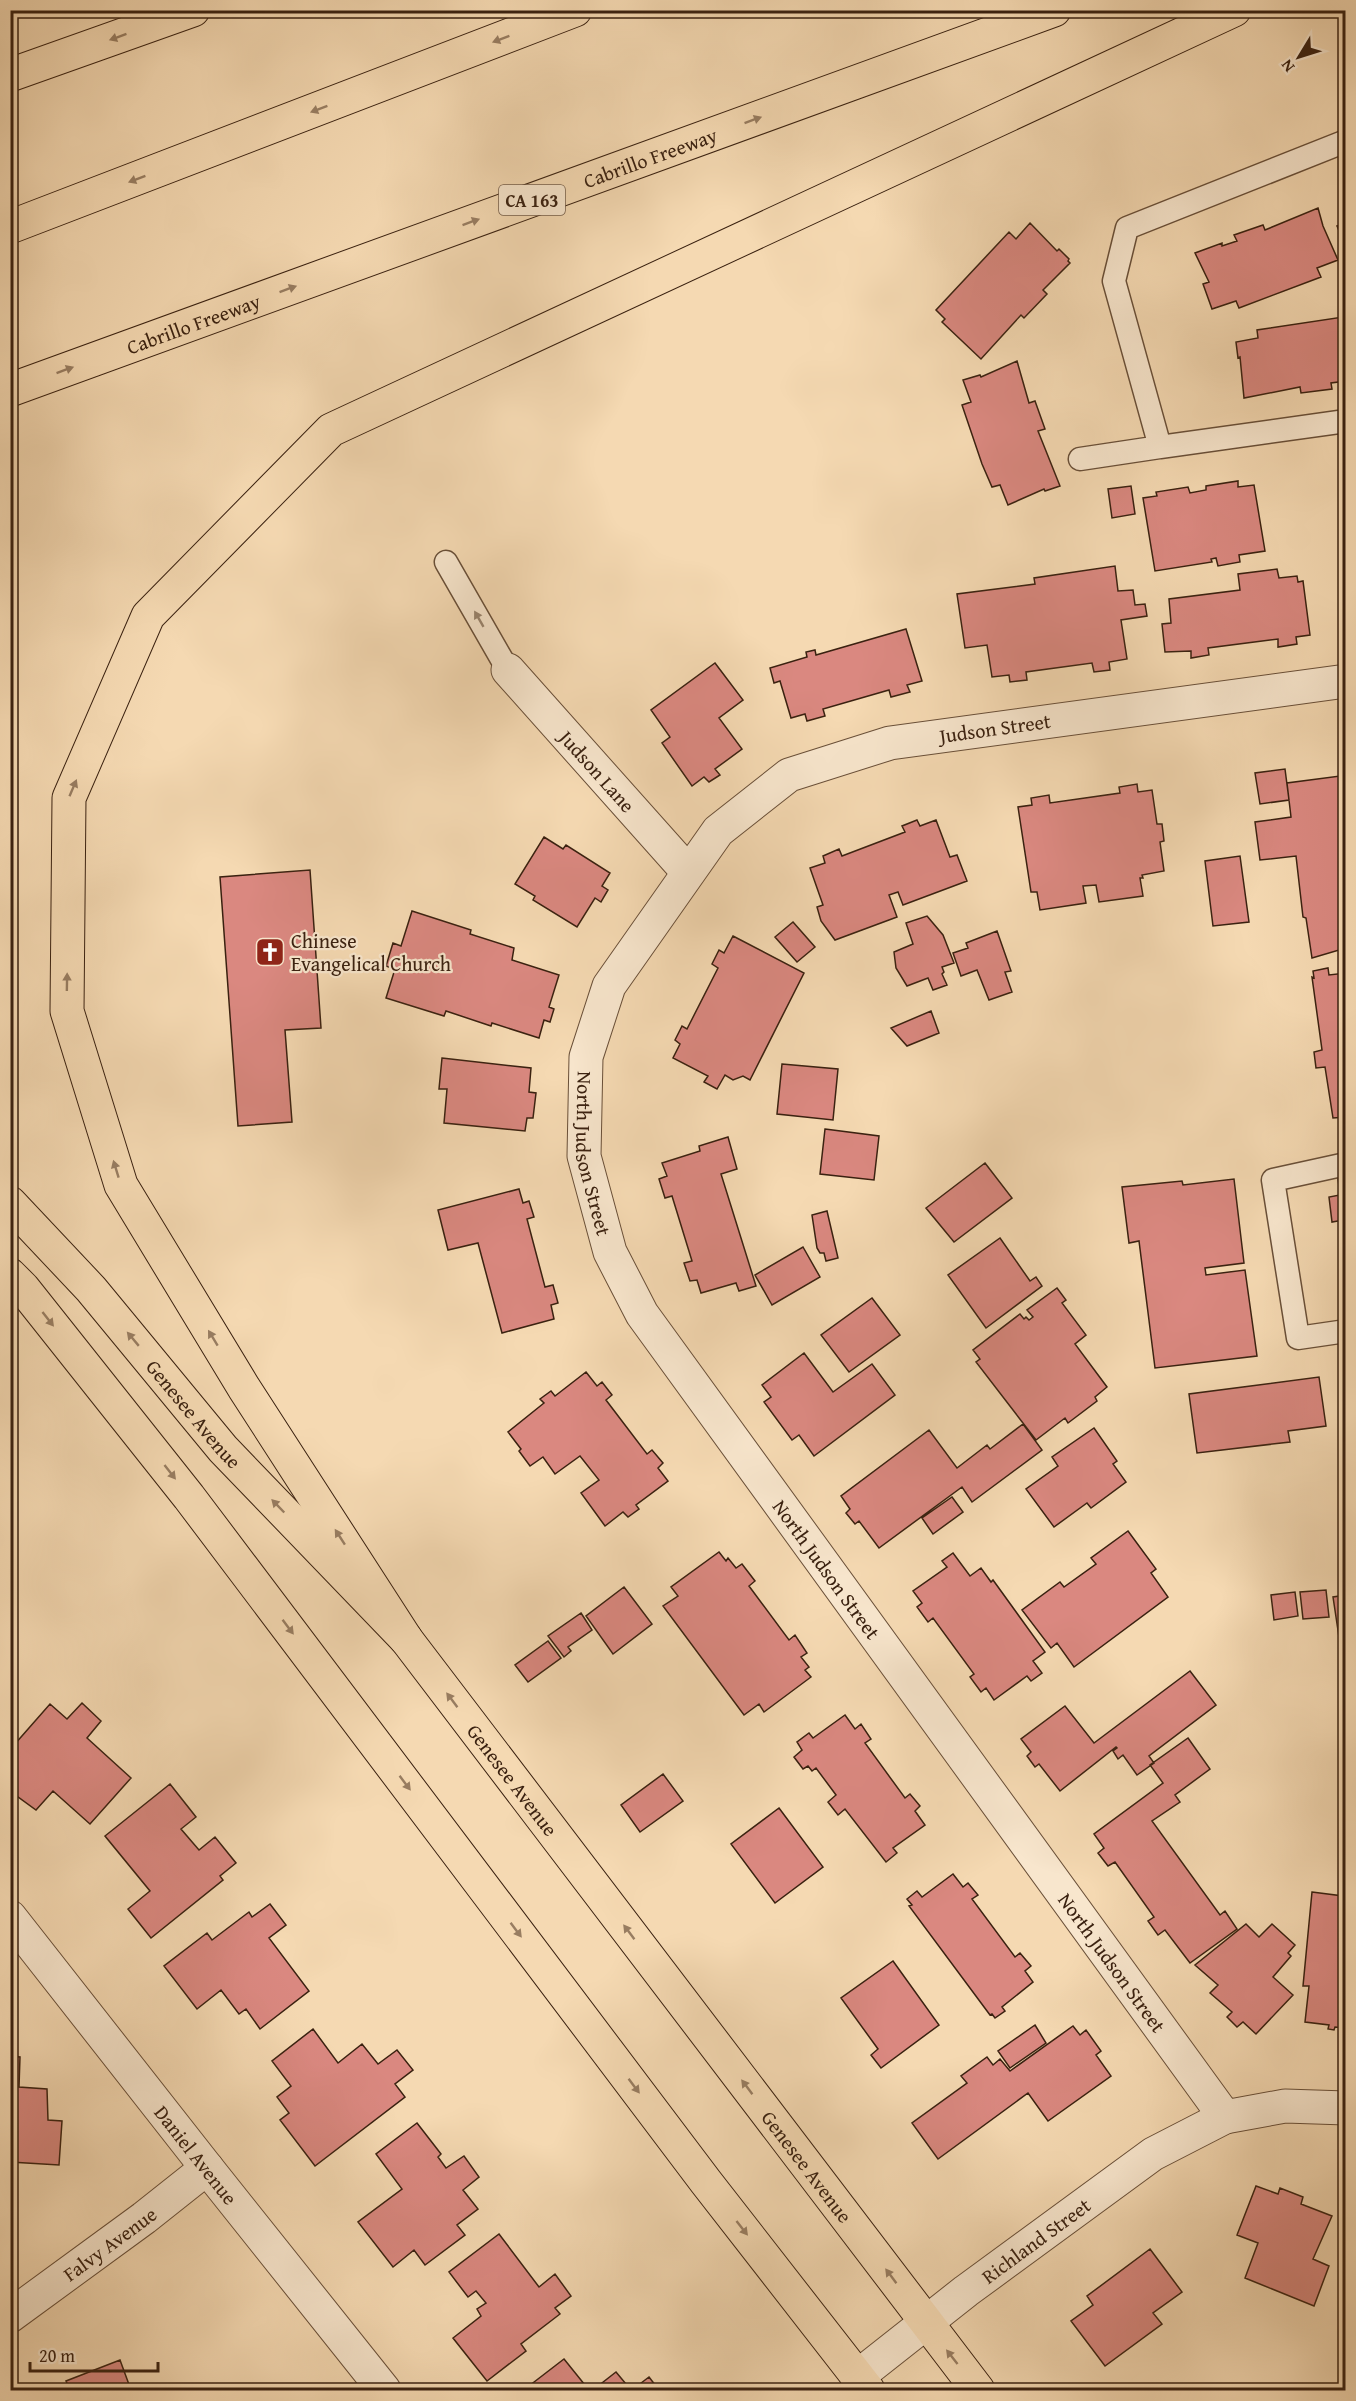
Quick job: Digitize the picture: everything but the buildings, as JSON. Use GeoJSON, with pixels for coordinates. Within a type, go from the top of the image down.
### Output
{"type":"FeatureCollection","features":[{"type":"Feature","properties":{"kind":"main road"},"geometry":{"type":"LineString","coordinates":[[10,75],[193,10]]}},
{"type":"Feature","properties":{"kind":"main road"},"geometry":{"type":"LineString","coordinates":[[10,227],[575,10]]}},
{"type":"Feature","properties":{"kind":"main road","name":"Cabrillo Freeway"},"geometry":{"type":"LineString","coordinates":[[10,390],[1054,10]]}},
{"type":"Feature","properties":{"kind":"main road"},"geometry":{"type":"LineString","coordinates":[[405,1639],[244,1388],[121,1185],[67,1011],[69,798],[148,616],[331,430],[1234,10]]}},
{"type":"Feature","properties":{"kind":"main road","name":"Genesee Avenue"},"geometry":{"type":"LineString","coordinates":[[10,1203],[91,1289],[223,1449],[405,1639],[978,2391]]}},
{"type":"Feature","properties":{"kind":"main road"},"geometry":{"type":"LineString","coordinates":[[10,1275],[23,1288],[189,1497],[706,2182],[862,2384]]}},
{"type":"Feature","properties":{"kind":"street","name":"Judson Lane"},"geometry":{"type":"LineString","coordinates":[[508,670],[688,872]]}},
{"type":"Feature","properties":{"kind":"street","name":"Judson Street"},"geometry":{"type":"LineString","coordinates":[[688,872],[718,831],[789,776],[890,743],[1346,681]]}},
{"type":"Feature","properties":{"kind":"street","name":"North Judson Street"},"geometry":{"type":"LineString","coordinates":[[688,872],[609,986],[586,1056],[584,1156],[610,1252],[642,1314],[1225,2117]]}},
{"type":"Feature","properties":{"kind":"street","name":"Daniel Avenue"},"geometry":{"type":"LineString","coordinates":[[10,1917],[16,1921],[207,2168],[384,2391]]}},
{"type":"Feature","properties":{"kind":"street"},"geometry":{"type":"LineString","coordinates":[[1225,2117],[1285,2106],[1346,2108]]}},
{"type":"Feature","properties":{"kind":"street","name":"Richland Street"},"geometry":{"type":"LineString","coordinates":[[862,2384],[926,2322],[1153,2154],[1225,2117]]}},
{"type":"Feature","properties":{"kind":"street","name":"Falvy Avenue"},"geometry":{"type":"LineString","coordinates":[[10,2316],[144,2218],[207,2168]]}},
{"type":"Feature","properties":{"kind":"lane"},"geometry":{"type":"LineString","coordinates":[[1160,447],[1114,281],[1126,228],[1346,141]]}},
{"type":"Feature","properties":{"kind":"lane"},"geometry":{"type":"LineString","coordinates":[[1080,459],[1346,421]]}},
{"type":"Feature","properties":{"kind":"lane"},"geometry":{"type":"LineString","coordinates":[[446,562],[508,670]]}},
{"type":"Feature","properties":{"kind":"lane"},"geometry":{"type":"LineString","coordinates":[[1346,1164],[1273,1180],[1298,1338],[1346,1331]]}},
{"type":"Feature","properties":{"kind":"place","name":"Chinese Evangelical Church"},"geometry":{"type":"Point","coordinates":[270,952]}}]}
